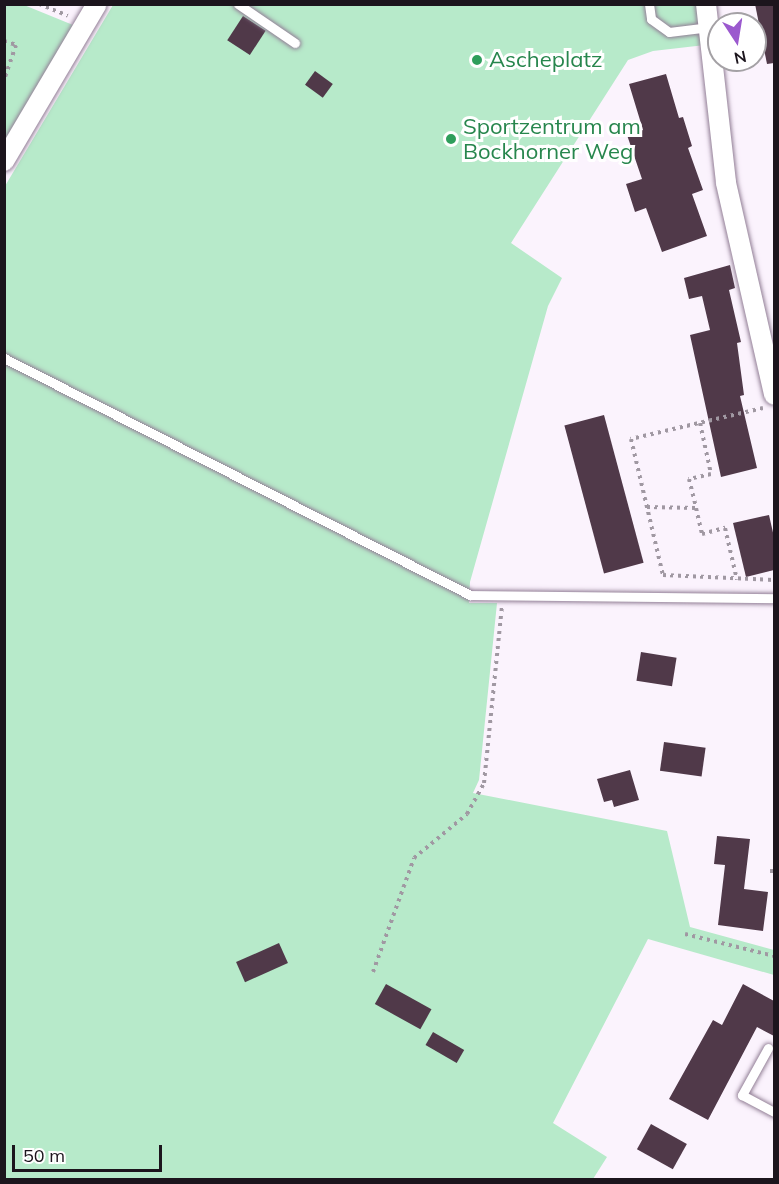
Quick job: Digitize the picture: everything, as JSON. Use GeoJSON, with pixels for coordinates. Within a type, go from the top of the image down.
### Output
{"type":"FeatureCollection","features":[{"type":"Feature","properties":{"kind":"street"},"geometry":{"type":"LineString","coordinates":[[4,161],[97,4]]}},
{"type":"Feature","properties":{"kind":"street"},"geometry":{"type":"LineString","coordinates":[[713,72],[726,183],[774,395]]}},
{"type":"Feature","properties":{"kind":"lane"},"geometry":{"type":"LineString","coordinates":[[238,4],[295,43]]}},
{"type":"Feature","properties":{"kind":"lane"},"geometry":{"type":"LineString","coordinates":[[649,4],[651,19],[669,32],[707,27]]}},
{"type":"Feature","properties":{"kind":"lane"},"geometry":{"type":"LineString","coordinates":[[4,358],[470,595],[774,598]]}},
{"type":"Feature","properties":{"kind":"lane"},"geometry":{"type":"LineString","coordinates":[[768,1048],[742,1095],[774,1112]]}},
{"type":"Feature","properties":{"kind":"path"},"geometry":{"type":"LineString","coordinates":[[39,4],[85,24]]}},
{"type":"Feature","properties":{"kind":"path"},"geometry":{"type":"LineString","coordinates":[[4,41],[16,45],[4,80]]}},
{"type":"Feature","properties":{"kind":"path"},"geometry":{"type":"LineString","coordinates":[[774,405],[632,439],[663,575],[774,580]]}},
{"type":"Feature","properties":{"kind":"path"},"geometry":{"type":"LineString","coordinates":[[699,423],[711,474],[689,479],[702,534],[724,528],[736,580]]}},
{"type":"Feature","properties":{"kind":"path"},"geometry":{"type":"LineString","coordinates":[[647,507],[696,508]]}},
{"type":"Feature","properties":{"kind":"path"},"geometry":{"type":"LineString","coordinates":[[372,972],[414,858],[467,814],[484,783],[503,594]]}},
{"type":"Feature","properties":{"kind":"path"},"geometry":{"type":"LineString","coordinates":[[685,934],[774,956]]}},
{"type":"Feature","properties":{"kind":"green space"},"geometry":{"type":"Polygon","coordinates":[[[5,5],[24,5],[73,25],[5,142],[5,5]]]}},
{"type":"Feature","properties":{"kind":"green space"},"geometry":{"type":"Polygon","coordinates":[[[113,5],[698,5],[705,45],[653,51],[628,60],[511,243],[562,278],[548,306],[470,582],[469,603],[497,603],[479,780],[473,793],[667,831],[690,927],[774,950],[774,975],[648,939],[553,1123],[607,1157],[593,1179],[5,1180],[5,186],[113,5]]]}},
{"type":"Feature","properties":{"kind":"building"},"geometry":{"type":"Polygon","coordinates":[[[755,4],[774,4],[774,63],[767,64],[767,12],[757,12],[755,4]]]}},
{"type":"Feature","properties":{"kind":"building"},"geometry":{"type":"Polygon","coordinates":[[[243,16],[266,31],[250,55],[227,40],[243,16]]]}},
{"type":"Feature","properties":{"kind":"building"},"geometry":{"type":"Polygon","coordinates":[[[315,71],[333,84],[323,98],[305,85],[315,71]]]}},
{"type":"Feature","properties":{"kind":"building"},"geometry":{"type":"Polygon","coordinates":[[[666,74],[679,118],[683,117],[692,146],[688,148],[703,190],[692,194],[707,236],[662,252],[646,208],[635,212],[626,184],[642,179],[627,135],[643,130],[629,84],[666,74]]]}},
{"type":"Feature","properties":{"kind":"building"},"geometry":{"type":"Polygon","coordinates":[[[730,265],[735,288],[729,290],[741,342],[737,343],[744,395],[740,396],[757,468],[721,477],[690,335],[710,330],[702,296],[689,299],[684,278],[730,265]]]}},
{"type":"Feature","properties":{"kind":"building"},"geometry":{"type":"Polygon","coordinates":[[[604,415],[644,563],[604,573],[564,426],[604,415]]]}},
{"type":"Feature","properties":{"kind":"building"},"geometry":{"type":"Polygon","coordinates":[[[769,515],[774,537],[774,570],[746,577],[733,523],[769,515]]]}},
{"type":"Feature","properties":{"kind":"building"},"geometry":{"type":"Polygon","coordinates":[[[641,652],[677,658],[672,686],[636,681],[641,652]]]}},
{"type":"Feature","properties":{"kind":"building"},"geometry":{"type":"Polygon","coordinates":[[[664,742],[706,748],[702,777],[660,771],[664,742]]]}},
{"type":"Feature","properties":{"kind":"building"},"geometry":{"type":"Polygon","coordinates":[[[630,770],[639,800],[614,807],[612,800],[604,802],[597,779],[630,770]]]}},
{"type":"Feature","properties":{"kind":"building"},"geometry":{"type":"Polygon","coordinates":[[[717,836],[750,839],[744,889],[768,892],[763,931],[718,925],[725,865],[714,864],[717,836]]]}},
{"type":"Feature","properties":{"kind":"building"},"geometry":{"type":"Polygon","coordinates":[[[279,943],[288,963],[245,982],[236,962],[279,943]]]}},
{"type":"Feature","properties":{"kind":"building"},"geometry":{"type":"Polygon","coordinates":[[[386,984],[431,1009],[420,1029],[375,1004],[386,984]]]}},
{"type":"Feature","properties":{"kind":"building"},"geometry":{"type":"Polygon","coordinates":[[[743,984],[774,1001],[774,1036],[757,1027],[708,1120],[669,1099],[713,1020],[722,1025],[743,984]]]}},
{"type":"Feature","properties":{"kind":"building"},"geometry":{"type":"Polygon","coordinates":[[[433,1032],[464,1050],[457,1063],[426,1045],[433,1032]]]}},
{"type":"Feature","properties":{"kind":"building"},"geometry":{"type":"Polygon","coordinates":[[[651,1124],[687,1144],[673,1169],[637,1149],[651,1124]]]}},
{"type":"Feature","properties":{"kind":"place","name":"Ascheplatz"},"geometry":{"type":"Point","coordinates":[477,60]}},
{"type":"Feature","properties":{"kind":"place","name":"Sportzentrum am Bockhorner Weg"},"geometry":{"type":"Point","coordinates":[451,139]}}]}
